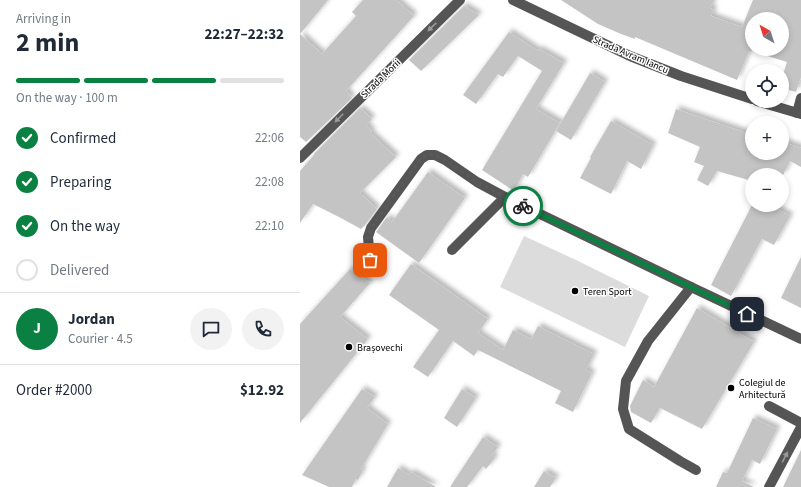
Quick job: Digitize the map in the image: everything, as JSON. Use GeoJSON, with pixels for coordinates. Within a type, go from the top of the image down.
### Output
{"type":"FeatureCollection","features":[{"type":"Feature","properties":{"kind":"street","name":"Strada Morii"},"geometry":{"type":"LineString","coordinates":[[300,158],[460,0]]}},
{"type":"Feature","properties":{"kind":"street","name":"Strada Avram Iancu"},"geometry":{"type":"LineString","coordinates":[[513,0],[630,56],[681,76],[745,97]]}},
{"type":"Feature","properties":{"kind":"street"},"geometry":{"type":"LineString","coordinates":[[780,108],[799,114],[801,98]]}},
{"type":"Feature","properties":{"kind":"street"},"geometry":{"type":"LineString","coordinates":[[370,260],[368,237],[371,228],[421,159],[427,154],[435,155],[445,160],[477,182],[505,197],[801,339]]}},
{"type":"Feature","properties":{"kind":"street"},"geometry":{"type":"LineString","coordinates":[[452,250],[505,197]]}},
{"type":"Feature","properties":{"kind":"street"},"geometry":{"type":"LineString","coordinates":[[691,287],[648,341],[626,381],[623,409],[629,429],[680,462],[696,470]]}},
{"type":"Feature","properties":{"kind":"street"},"geometry":{"type":"LineString","coordinates":[[769,406],[801,423]]}},
{"type":"Feature","properties":{"kind":"street"},"geometry":{"type":"LineString","coordinates":[[769,487],[801,427]]}},
{"type":"Feature","properties":{"kind":"shaded area","name":"Teren Sport"},"geometry":{"type":"Polygon","coordinates":[[[524,236],[649,296],[625,347],[500,287],[524,236]]]}},
{"type":"Feature","properties":{"kind":"building"},"geometry":{"type":"Polygon","coordinates":[[[300,0],[328,0],[300,34],[300,0]]]}},
{"type":"Feature","properties":{"kind":"building"},"geometry":{"type":"Polygon","coordinates":[[[363,0],[396,0],[414,16],[346,91],[352,98],[306,142],[300,137],[300,34],[322,54],[356,16],[352,12],[363,0]]]}},
{"type":"Feature","properties":{"kind":"building"},"geometry":{"type":"Polygon","coordinates":[[[561,0],[714,0],[710,8],[714,10],[711,16],[742,27],[745,20],[745,56],[747,56],[737,80],[635,37],[635,39],[598,24],[561,0]]]}},
{"type":"Feature","properties":{"kind":"building"},"geometry":{"type":"Polygon","coordinates":[[[753,0],[801,0],[801,77],[796,92],[789,90],[789,64],[786,64],[787,62],[768,56],[789,56],[789,12],[748,12],[753,0]]]}},
{"type":"Feature","properties":{"kind":"building"},"geometry":{"type":"Polygon","coordinates":[[[464,6],[479,15],[421,71],[409,60],[464,6]]]}},
{"type":"Feature","properties":{"kind":"building"},"geometry":{"type":"Polygon","coordinates":[[[509,32],[538,51],[539,49],[564,63],[536,109],[560,123],[528,177],[523,174],[514,191],[482,170],[542,71],[518,56],[503,77],[498,74],[476,104],[463,95],[509,32]]]}},
{"type":"Feature","properties":{"kind":"building"},"geometry":{"type":"Polygon","coordinates":[[[590,73],[605,82],[571,140],[556,131],[590,73]]]}},
{"type":"Feature","properties":{"kind":"building"},"geometry":{"type":"Polygon","coordinates":[[[360,108],[372,119],[366,125],[372,131],[370,133],[396,157],[360,193],[377,209],[361,229],[313,204],[300,223],[300,171],[314,154],[360,108]]]}},
{"type":"Feature","properties":{"kind":"building"},"geometry":{"type":"Polygon","coordinates":[[[676,109],[745,133],[745,160],[789,160],[789,144],[801,148],[801,167],[790,161],[786,168],[745,168],[745,179],[717,171],[708,186],[697,180],[704,166],[694,162],[700,147],[668,133],[676,109]]]}},
{"type":"Feature","properties":{"kind":"building"},"geometry":{"type":"Polygon","coordinates":[[[611,121],[653,145],[641,169],[627,161],[611,194],[580,178],[591,158],[590,157],[611,121]]]}},
{"type":"Feature","properties":{"kind":"building"},"geometry":{"type":"Polygon","coordinates":[[[428,172],[465,198],[419,263],[376,232],[387,217],[392,222],[428,172]]]}},
{"type":"Feature","properties":{"kind":"building"},"geometry":{"type":"Polygon","coordinates":[[[748,212],[783,212],[790,216],[774,245],[762,239],[731,296],[711,285],[748,212]]]}},
{"type":"Feature","properties":{"kind":"building"},"geometry":{"type":"Polygon","coordinates":[[[801,257],[801,308],[781,298],[801,257]]]}},
{"type":"Feature","properties":{"kind":"building"},"geometry":{"type":"Polygon","coordinates":[[[411,264],[488,319],[478,333],[503,350],[513,330],[531,339],[538,326],[594,354],[586,370],[592,373],[573,412],[555,403],[561,391],[478,350],[474,356],[453,341],[428,377],[413,367],[439,330],[389,295],[411,264]]]}},
{"type":"Feature","properties":{"kind":"building"},"geometry":{"type":"Polygon","coordinates":[[[350,269],[370,283],[340,317],[368,339],[300,423],[300,324],[350,269]]]}},
{"type":"Feature","properties":{"kind":"building"},"geometry":{"type":"Polygon","coordinates":[[[697,308],[754,342],[702,429],[660,408],[651,423],[631,412],[630,406],[643,380],[654,387],[697,308]]]}},
{"type":"Feature","properties":{"kind":"building"},"geometry":{"type":"Polygon","coordinates":[[[362,389],[375,397],[367,408],[388,424],[361,469],[363,470],[358,480],[356,479],[352,487],[329,487],[302,475],[362,389]]]}},
{"type":"Feature","properties":{"kind":"building"},"geometry":{"type":"Polygon","coordinates":[[[462,389],[476,398],[457,427],[444,418],[462,389]]]}},
{"type":"Feature","properties":{"kind":"building"},"geometry":{"type":"Polygon","coordinates":[[[753,418],[777,429],[760,464],[752,460],[742,481],[754,487],[716,487],[723,472],[727,473],[753,418]]]}},
{"type":"Feature","properties":{"kind":"building"},"geometry":{"type":"Polygon","coordinates":[[[483,437],[498,447],[492,455],[495,458],[486,469],[483,466],[467,487],[450,487],[483,437]]]}},
{"type":"Feature","properties":{"kind":"building"},"geometry":{"type":"Polygon","coordinates":[[[801,450],[801,487],[783,487],[801,450]]]}},
{"type":"Feature","properties":{"kind":"building"},"geometry":{"type":"Polygon","coordinates":[[[398,468],[409,475],[411,472],[436,487],[387,487],[398,468]]]}},
{"type":"Feature","properties":{"kind":"building"},"geometry":{"type":"Polygon","coordinates":[[[544,471],[556,478],[550,487],[534,487],[544,471]]]}},
{"type":"Feature","properties":{"kind":"way so far"},"geometry":{"type":"LineString","coordinates":[[370,260],[368,237],[371,228],[412,170],[427,154],[435,155],[445,160],[477,182],[523,206]]}},
{"type":"Feature","properties":{"kind":"place","name":"Teren Sport"},"geometry":{"type":"Point","coordinates":[575,291]}},
{"type":"Feature","properties":{"kind":"place","name":"Brașovechi"},"geometry":{"type":"Point","coordinates":[349,347]}},
{"type":"Feature","properties":{"kind":"place","name":"Colegiul de Arhitectură"},"geometry":{"type":"Point","coordinates":[731,388]}},
{"type":"Feature","properties":{"kind":"route"},"geometry":{"type":"LineString","coordinates":[[523,206],[584,237],[747,314]]}}]}
